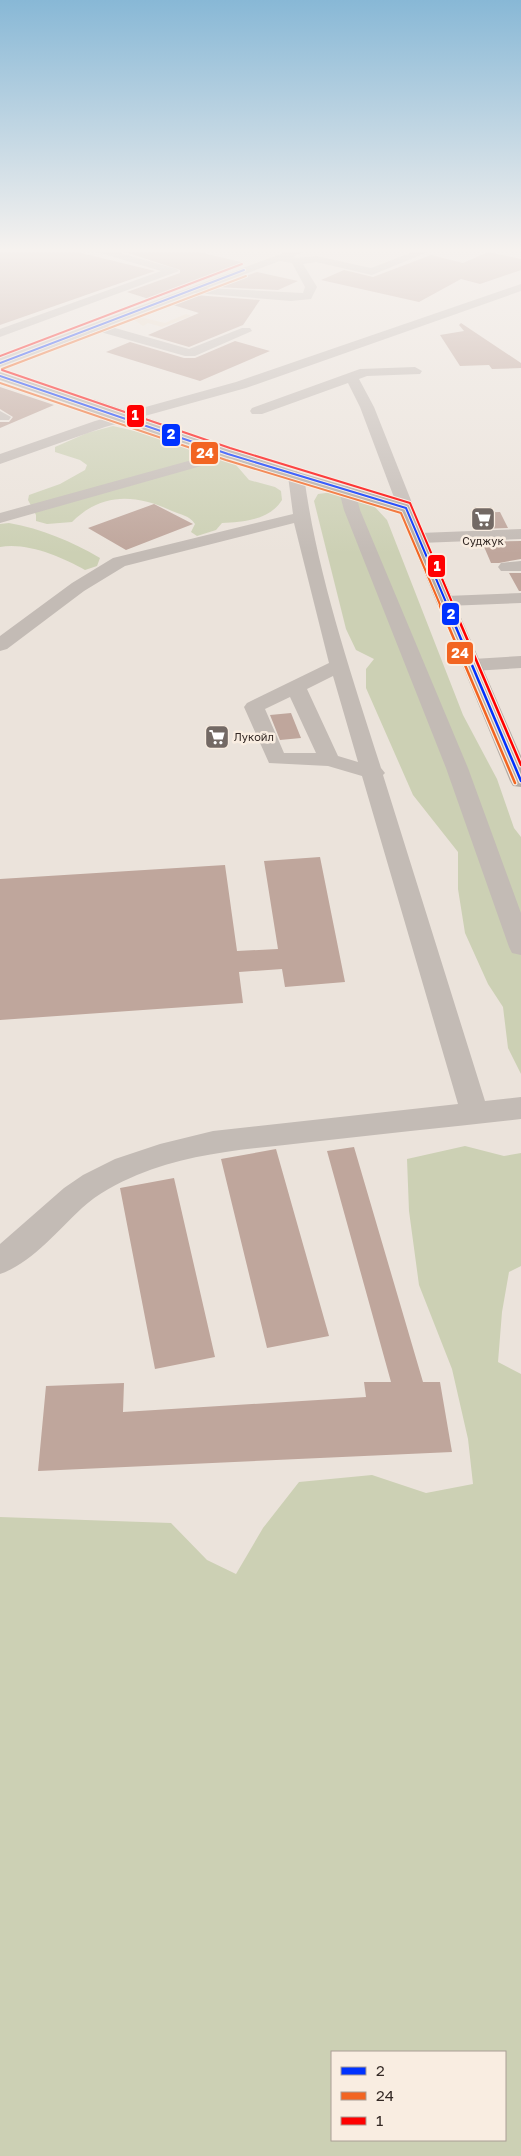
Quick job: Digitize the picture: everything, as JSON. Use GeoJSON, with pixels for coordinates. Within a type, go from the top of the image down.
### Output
{"type":"FeatureCollection","features":[{"type":"Feature","properties":{"kind":"main road"},"geometry":{"type":"LineString","coordinates":[[0,376],[228,454],[406,508],[519,771]]}},
{"type":"Feature","properties":{"kind":"street"},"geometry":{"type":"LineString","coordinates":[[0,363],[28,353]]}},
{"type":"Feature","properties":{"kind":"street"},"geometry":{"type":"LineString","coordinates":[[0,459],[100,424],[234,388],[335,353]]}},
{"type":"Feature","properties":{"kind":"street"},"geometry":{"type":"LineString","coordinates":[[257,410],[365,372],[415,371]]}},
{"type":"Feature","properties":{"kind":"street"},"geometry":{"type":"LineString","coordinates":[[351,376],[369,413],[406,508]]}},
{"type":"Feature","properties":{"kind":"street"},"geometry":{"type":"LineString","coordinates":[[324,386],[369,413]]}},
{"type":"Feature","properties":{"kind":"street"},"geometry":{"type":"LineString","coordinates":[[0,518],[228,454]]}},
{"type":"Feature","properties":{"kind":"street"},"geometry":{"type":"LineString","coordinates":[[296,476],[301,517],[339,665],[374,773],[474,1112]]}},
{"type":"Feature","properties":{"kind":"street"},"geometry":{"type":"LineString","coordinates":[[347,491],[352,510],[457,768],[521,947]]}},
{"type":"Feature","properties":{"kind":"street"},"geometry":{"type":"LineString","coordinates":[[0,645],[78,587],[120,562],[301,517]]}},
{"type":"Feature","properties":{"kind":"street"},"geometry":{"type":"LineString","coordinates":[[420,538],[521,534]]}},
{"type":"Feature","properties":{"kind":"street"},"geometry":{"type":"LineString","coordinates":[[446,602],[521,598]]}},
{"type":"Feature","properties":{"kind":"street"},"geometry":{"type":"LineString","coordinates":[[473,665],[521,662]]}},
{"type":"Feature","properties":{"kind":"street"},"geometry":{"type":"LineString","coordinates":[[339,665],[254,707],[276,759],[329,760],[374,773]]}},
{"type":"Feature","properties":{"kind":"street"},"geometry":{"type":"LineString","coordinates":[[296,687],[329,760]]}},
{"type":"Feature","properties":{"kind":"street"},"geometry":{"type":"LineString","coordinates":[[0,1261],[28,1241],[77,1194],[110,1174],[146,1159],[213,1142],[521,1108]]}},
{"type":"Feature","properties":{"kind":"green space"},"geometry":{"type":"Polygon","coordinates":[[[113,426],[182,442],[202,451],[230,458],[249,480],[275,487],[281,491],[282,500],[277,507],[263,516],[247,521],[222,523],[216,530],[197,536],[191,532],[195,524],[187,517],[159,505],[132,499],[107,501],[95,505],[83,512],[72,522],[47,524],[36,521],[36,515],[28,500],[29,495],[60,484],[85,470],[87,465],[80,460],[55,452],[55,447],[87,433],[113,426]]]}},
{"type":"Feature","properties":{"kind":"green space"},"geometry":{"type":"Polygon","coordinates":[[[333,492],[374,506],[387,520],[463,715],[497,779],[514,828],[521,837],[521,1074],[508,1048],[503,1007],[488,984],[465,933],[458,889],[458,852],[413,795],[366,688],[366,669],[374,659],[356,650],[346,629],[314,501],[318,494],[333,492]]]}},
{"type":"Feature","properties":{"kind":"green space"},"geometry":{"type":"Polygon","coordinates":[[[9,523],[45,532],[78,546],[100,558],[97,566],[85,570],[66,560],[33,549],[10,546],[0,547],[0,524],[9,523]]]}},
{"type":"Feature","properties":{"kind":"green space"},"geometry":{"type":"Polygon","coordinates":[[[465,1146],[504,1156],[521,1153],[521,1266],[509,1272],[502,1312],[498,1362],[521,1374],[521,2156],[0,2156],[0,1517],[171,1523],[207,1560],[236,1574],[263,1528],[299,1482],[372,1475],[426,1493],[473,1484],[468,1439],[452,1369],[419,1285],[409,1211],[407,1159],[465,1146]]]}},
{"type":"Feature","properties":{"kind":"building"},"geometry":{"type":"Polygon","coordinates":[[[108,353],[166,353],[184,358],[195,358],[208,353],[266,353],[200,381],[108,353]]]}},
{"type":"Feature","properties":{"kind":"building"},"geometry":{"type":"Polygon","coordinates":[[[451,353],[505,353],[521,363],[521,368],[492,369],[489,365],[460,366],[451,353]]]}},
{"type":"Feature","properties":{"kind":"building"},"geometry":{"type":"Polygon","coordinates":[[[0,387],[54,405],[0,428],[0,422],[9,422],[13,417],[0,409],[0,387]]]}},
{"type":"Feature","properties":{"kind":"building"},"geometry":{"type":"Polygon","coordinates":[[[154,504],[193,524],[126,550],[88,528],[154,504]]]}},
{"type":"Feature","properties":{"kind":"building"},"geometry":{"type":"Polygon","coordinates":[[[500,512],[508,528],[477,529],[471,513],[500,512]]]}},
{"type":"Feature","properties":{"kind":"building"},"geometry":{"type":"Polygon","coordinates":[[[521,541],[521,559],[499,563],[491,563],[482,542],[521,541]]]}},
{"type":"Feature","properties":{"kind":"building"},"geometry":{"type":"Polygon","coordinates":[[[509,573],[521,573],[521,591],[519,591],[509,573]]]}},
{"type":"Feature","properties":{"kind":"building"},"geometry":{"type":"Polygon","coordinates":[[[291,713],[301,738],[280,740],[270,715],[291,713]]]}},
{"type":"Feature","properties":{"kind":"building"},"geometry":{"type":"Polygon","coordinates":[[[320,857],[345,982],[285,987],[282,969],[239,972],[243,1003],[0,1020],[0,879],[225,865],[237,951],[278,949],[264,861],[320,857]]]}},
{"type":"Feature","properties":{"kind":"building"},"geometry":{"type":"Polygon","coordinates":[[[354,1147],[423,1382],[440,1382],[452,1452],[38,1471],[46,1386],[124,1383],[123,1412],[366,1397],[364,1382],[391,1382],[327,1151],[354,1147]]]}},
{"type":"Feature","properties":{"kind":"building"},"geometry":{"type":"Polygon","coordinates":[[[276,1149],[329,1336],[267,1348],[221,1159],[276,1149]]]}},
{"type":"Feature","properties":{"kind":"building"},"geometry":{"type":"Polygon","coordinates":[[[174,1178],[215,1357],[155,1369],[120,1188],[174,1178]]]}},
{"type":"Feature","properties":{"kind":"transit line","name":"1"},"geometry":{"type":"LineString","coordinates":[[0,356],[9,353]]}},
{"type":"Feature","properties":{"kind":"transit line","name":"2"},"geometry":{"type":"LineString","coordinates":[[0,363],[27,353]]}},
{"type":"Feature","properties":{"kind":"transit line","name":"24"},"geometry":{"type":"LineString","coordinates":[[2,369],[45,353]]}},
{"type":"Feature","properties":{"kind":"transit line","name":"1"},"geometry":{"type":"LineString","coordinates":[[2,370],[230,448],[410,503],[521,765]]}},
{"type":"Feature","properties":{"kind":"transit line","name":"2"},"geometry":{"type":"LineString","coordinates":[[0,376],[228,454],[406,508],[521,781]]}},
{"type":"Feature","properties":{"kind":"transit line","name":"24"},"geometry":{"type":"LineString","coordinates":[[0,383],[226,460],[401,513],[515,783]]}},
{"type":"Feature","properties":{"kind":"place","name":"Суджук"},"geometry":{"type":"Point","coordinates":[483,519]}},
{"type":"Feature","properties":{"kind":"place","name":"Лукойл"},"geometry":{"type":"Point","coordinates":[217,737]}}]}
